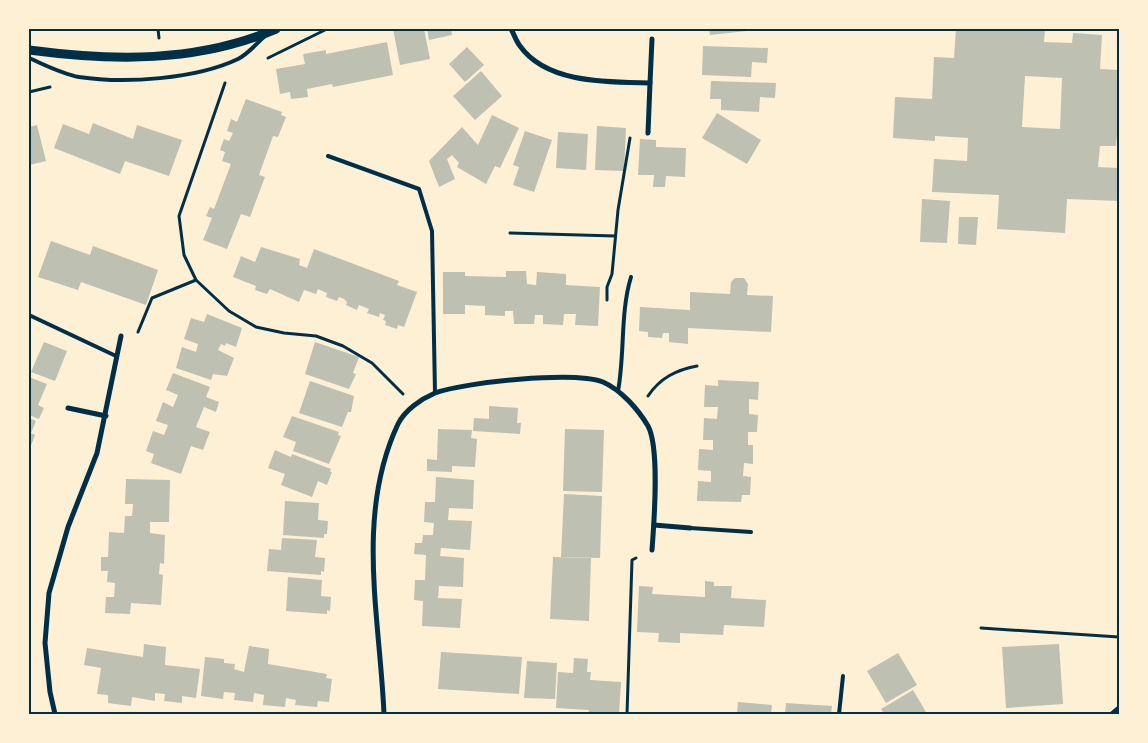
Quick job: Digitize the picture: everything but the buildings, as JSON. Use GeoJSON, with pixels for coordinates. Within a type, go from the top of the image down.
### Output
{"type":"FeatureCollection","features":[{"type":"Feature","properties":{"kind":"street"},"geometry":{"type":"LineString","coordinates":[[511,29],[520,47],[549,71],[597,82],[650,83]]}},
{"type":"Feature","properties":{"kind":"street"},"geometry":{"type":"LineString","coordinates":[[29,50],[85,58],[162,57],[203,50],[273,30]]}},
{"type":"Feature","properties":{"kind":"street"},"geometry":{"type":"LineString","coordinates":[[648,133],[652,39]]}},
{"type":"Feature","properties":{"kind":"street"},"geometry":{"type":"LineString","coordinates":[[55,714],[50,692],[45,643],[48,593],[68,527],[97,453],[121,336]]}},
{"type":"Feature","properties":{"kind":"street"},"geometry":{"type":"LineString","coordinates":[[384,714],[372,547],[379,474],[399,422],[414,404],[435,393],[471,384],[577,376],[602,382],[618,391],[638,412],[649,428],[654,456],[652,550]]}},
{"type":"Feature","properties":{"kind":"street"},"geometry":{"type":"LineString","coordinates":[[68,408],[106,416]]}},
{"type":"Feature","properties":{"kind":"street"},"geometry":{"type":"LineString","coordinates":[[654,525],[690,528]]}},
{"type":"Feature","properties":{"kind":"street"},"geometry":{"type":"LineString","coordinates":[[1112,714],[1119,708]]}},
{"type":"Feature","properties":{"kind":"lane"},"geometry":{"type":"LineString","coordinates":[[29,58],[62,73],[79,77],[115,80],[160,79],[199,71],[239,58],[273,30]]}},
{"type":"Feature","properties":{"kind":"lane"},"geometry":{"type":"LineString","coordinates":[[328,156],[419,189],[432,231],[435,393]]}},
{"type":"Feature","properties":{"kind":"lane"},"geometry":{"type":"LineString","coordinates":[[618,391],[623,363],[627,291],[631,278]]}},
{"type":"Feature","properties":{"kind":"lane"},"geometry":{"type":"LineString","coordinates":[[29,315],[116,356]]}},
{"type":"Feature","properties":{"kind":"lane"},"geometry":{"type":"LineString","coordinates":[[690,528],[751,532]]}},
{"type":"Feature","properties":{"kind":"lane"},"geometry":{"type":"LineString","coordinates":[[839,714],[843,676]]}},
{"type":"Feature","properties":{"kind":"path"},"geometry":{"type":"LineString","coordinates":[[260,62],[327,29]]}},
{"type":"Feature","properties":{"kind":"path"},"geometry":{"type":"LineString","coordinates":[[149,35],[164,34]]}},
{"type":"Feature","properties":{"kind":"path"},"geometry":{"type":"LineString","coordinates":[[227,79],[179,216],[184,255],[196,280],[229,312],[256,327],[284,333],[316,336],[343,346],[372,363],[414,404]]}},
{"type":"Feature","properties":{"kind":"path"},"geometry":{"type":"LineString","coordinates":[[606,307],[607,287],[612,274],[615,236],[632,132],[648,133]]}},
{"type":"Feature","properties":{"kind":"path"},"geometry":{"type":"LineString","coordinates":[[510,233],[615,236]]}},
{"type":"Feature","properties":{"kind":"path"},"geometry":{"type":"LineString","coordinates":[[121,336],[138,339],[152,298],[196,280]]}},
{"type":"Feature","properties":{"kind":"path"},"geometry":{"type":"LineString","coordinates":[[638,412],[653,388],[668,376],[697,366]]}},
{"type":"Feature","properties":{"kind":"path"},"geometry":{"type":"LineString","coordinates":[[627,714],[632,560],[652,550]]}},
{"type":"Feature","properties":{"kind":"path"},"geometry":{"type":"LineString","coordinates":[[981,628],[1119,638]]}}]}
